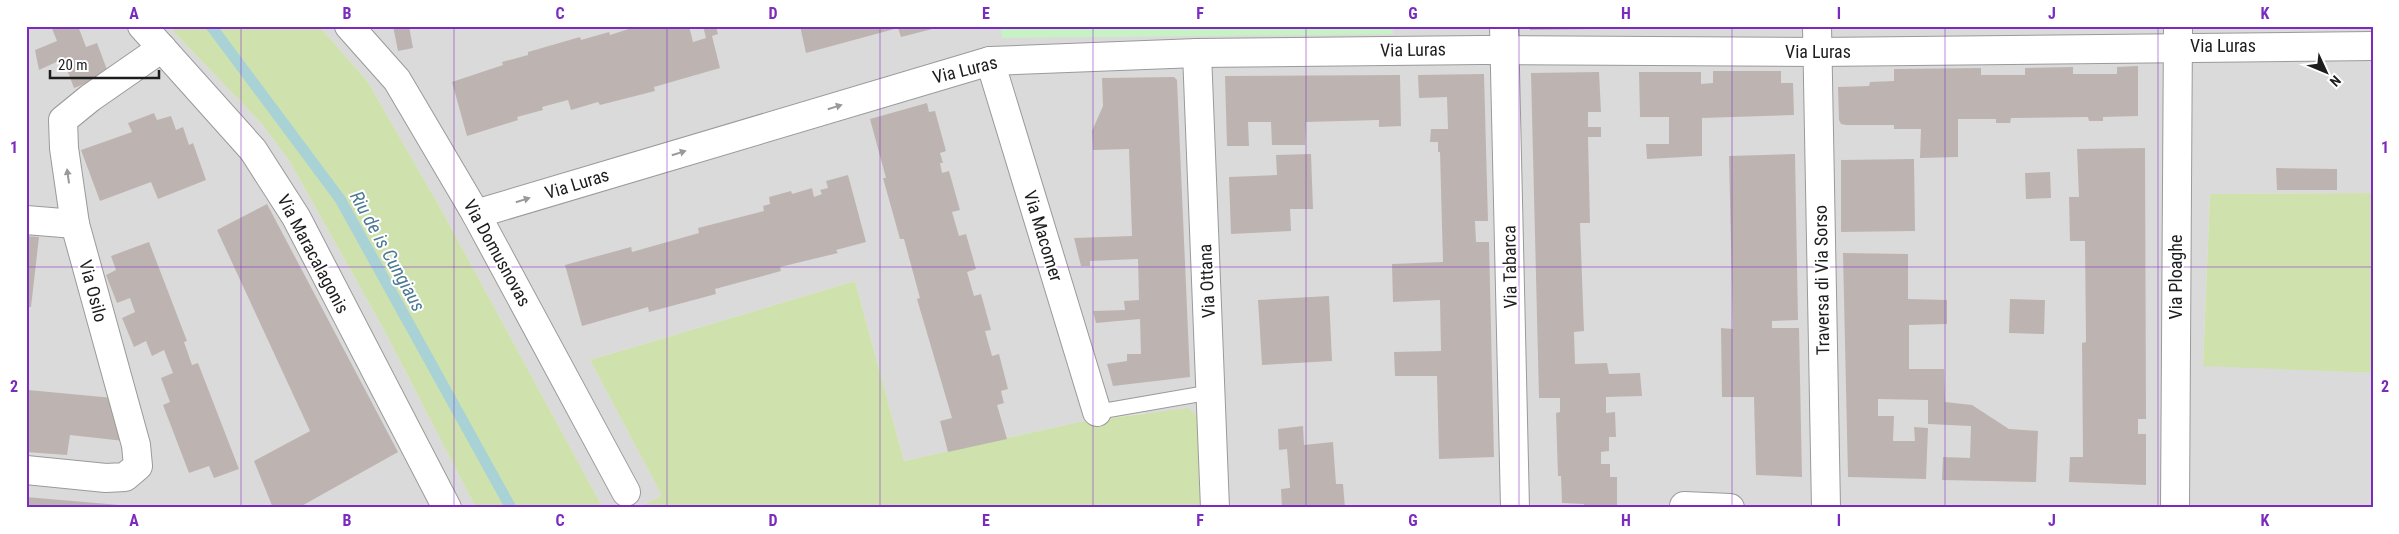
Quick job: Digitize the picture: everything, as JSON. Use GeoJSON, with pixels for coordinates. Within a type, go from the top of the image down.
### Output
{"type":"FeatureCollection","features":[{"type":"Feature","properties":{"kind":"street","name":"Via Maracalagonis"},"geometry":{"type":"LineString","coordinates":[[142,26],[253,150],[296,217],[446,508]]}},
{"type":"Feature","properties":{"kind":"street","name":"Via Domusnovas"},"geometry":{"type":"LineString","coordinates":[[349,26],[397,80],[476,214],[626,492]]}},
{"type":"Feature","properties":{"kind":"street","name":"Via Luras"},"geometry":{"type":"LineString","coordinates":[[476,214],[990,60],[1197,53],[1505,38],[1818,39],[2178,36],[2373,46]]}},
{"type":"Feature","properties":{"kind":"street","name":"Via Ploaghe"},"geometry":{"type":"LineString","coordinates":[[2175,508],[2178,36]]}},
{"type":"Feature","properties":{"kind":"street","name":"Via Tabarca"},"geometry":{"type":"LineString","coordinates":[[1505,38],[1515,508]]}},
{"type":"Feature","properties":{"kind":"street","name":"Traversa di Via Sorso"},"geometry":{"type":"LineString","coordinates":[[1818,39],[1826,508]]}},
{"type":"Feature","properties":{"kind":"street","name":"Via Osilo"},"geometry":{"type":"LineString","coordinates":[[26,470],[106,478],[125,477],[138,466],[136,446],[75,224],[64,148],[64,120],[90,98],[162,48]]}},
{"type":"Feature","properties":{"kind":"street","name":"Via Ottana"},"geometry":{"type":"LineString","coordinates":[[1197,53],[1212,392],[1215,508]]}},
{"type":"Feature","properties":{"kind":"street","name":"Via Macomer"},"geometry":{"type":"LineString","coordinates":[[990,60],[1097,412]]}},
{"type":"Feature","properties":{"kind":"street"},"geometry":{"type":"LineString","coordinates":[[26,220],[75,224]]}},
{"type":"Feature","properties":{"kind":"street"},"geometry":{"type":"LineString","coordinates":[[1684,506],[1730,508]]}},
{"type":"Feature","properties":{"kind":"lane"},"geometry":{"type":"LineString","coordinates":[[1097,412],[1212,392]]}},
{"type":"Feature","properties":{"kind":"shaded area"},"geometry":{"type":"Polygon","coordinates":[[[26,26],[168,26],[262,124],[290,162],[383,328],[476,508],[26,508],[26,26]]]}},
{"type":"Feature","properties":{"kind":"shaded area"},"geometry":{"type":"Polygon","coordinates":[[[319,26],[2373,26],[2373,193],[2210,194],[2203,365],[2373,373],[2373,508],[1205,508],[1145,413],[1079,422],[904,461],[855,281],[590,360],[662,496],[636,508],[603,508],[442,211],[368,82],[319,26]]]}},
{"type":"Feature","properties":{"kind":"green space"},"geometry":{"type":"Polygon","coordinates":[[[168,26],[319,26],[368,82],[442,211],[603,508],[476,508],[383,328],[290,162],[262,124],[168,26]]]}},
{"type":"Feature","properties":{"kind":"green space"},"geometry":{"type":"Polygon","coordinates":[[[1000,26],[1392,26],[1393,34],[1002,38],[1000,26]]]}},
{"type":"Feature","properties":{"kind":"green space"},"geometry":{"type":"Polygon","coordinates":[[[2373,193],[2373,373],[2203,366],[2210,194],[2373,193]]]}},
{"type":"Feature","properties":{"kind":"green space"},"geometry":{"type":"Polygon","coordinates":[[[855,281],[904,461],[1079,422],[1189,408],[1202,422],[1205,508],[636,508],[662,496],[590,360],[855,281]]]}},
{"type":"Feature","properties":{"kind":"building"},"geometry":{"type":"Polygon","coordinates":[[[51,26],[78,26],[86,47],[97,43],[109,75],[74,88],[63,59],[39,70],[35,50],[57,41],[51,26]]]}},
{"type":"Feature","properties":{"kind":"building"},"geometry":{"type":"Polygon","coordinates":[[[393,26],[409,26],[413,48],[398,51],[393,26]]]}},
{"type":"Feature","properties":{"kind":"building"},"geometry":{"type":"Polygon","coordinates":[[[638,26],[689,26],[693,42],[706,38],[703,26],[716,26],[718,34],[712,36],[720,68],[654,87],[655,91],[600,105],[598,102],[571,110],[568,100],[542,107],[543,110],[517,117],[518,120],[467,136],[452,82],[503,65],[502,62],[528,55],[528,52],[580,37],[581,40],[609,32],[610,35],[638,26]]]}},
{"type":"Feature","properties":{"kind":"building"},"geometry":{"type":"Polygon","coordinates":[[[800,26],[936,26],[936,28],[901,37],[898,28],[806,53],[800,26]]]}},
{"type":"Feature","properties":{"kind":"building"},"geometry":{"type":"Polygon","coordinates":[[[1530,26],[1665,26],[1665,28],[1530,30],[1530,26]]]}},
{"type":"Feature","properties":{"kind":"building"},"geometry":{"type":"Polygon","coordinates":[[[1957,26],[2031,26],[2031,28],[1957,29],[1957,26]]]}},
{"type":"Feature","properties":{"kind":"building"},"geometry":{"type":"Polygon","coordinates":[[[2138,66],[2138,116],[2103,117],[2103,121],[2089,121],[2088,117],[2011,118],[2010,123],[1996,123],[1996,119],[1958,119],[1958,157],[1920,158],[1921,129],[1894,129],[1894,125],[1846,125],[1841,124],[1839,120],[1838,87],[1869,86],[1870,82],[1894,81],[1894,69],[1981,68],[1981,75],[2025,75],[2025,68],[2073,67],[2073,74],[2117,74],[2117,67],[2138,66]]]}},
{"type":"Feature","properties":{"kind":"building"},"geometry":{"type":"Polygon","coordinates":[[[1713,71],[1781,71],[1781,83],[1793,83],[1794,115],[1702,118],[1702,156],[1647,159],[1646,144],[1669,144],[1669,117],[1640,117],[1639,72],[1701,72],[1701,84],[1713,83],[1713,71]]]}},
{"type":"Feature","properties":{"kind":"building"},"geometry":{"type":"Polygon","coordinates":[[[1599,72],[1601,112],[1588,112],[1588,127],[1601,127],[1601,137],[1588,137],[1590,223],[1580,223],[1584,331],[1574,332],[1575,364],[1607,363],[1609,374],[1640,373],[1642,396],[1606,397],[1606,413],[1615,412],[1616,437],[1609,437],[1609,451],[1601,452],[1601,464],[1610,464],[1610,477],[1617,477],[1617,508],[1584,508],[1584,504],[1562,503],[1561,476],[1558,476],[1556,413],[1560,412],[1560,398],[1539,398],[1531,73],[1599,72]]]}},
{"type":"Feature","properties":{"kind":"building"},"geometry":{"type":"Polygon","coordinates":[[[1484,74],[1488,221],[1475,221],[1476,242],[1489,242],[1494,457],[1439,459],[1437,376],[1395,376],[1394,352],[1441,351],[1440,300],[1393,302],[1392,264],[1443,262],[1440,152],[1438,152],[1438,142],[1430,142],[1431,129],[1448,129],[1447,97],[1419,98],[1418,75],[1484,74]]]}},
{"type":"Feature","properties":{"kind":"building"},"geometry":{"type":"Polygon","coordinates":[[[1400,75],[1401,126],[1379,127],[1379,120],[1306,122],[1305,145],[1272,145],[1271,122],[1248,122],[1249,146],[1227,146],[1225,76],[1400,75]]]}},
{"type":"Feature","properties":{"kind":"building"},"geometry":{"type":"Polygon","coordinates":[[[1174,77],[1177,80],[1190,377],[1113,386],[1107,364],[1127,361],[1127,354],[1141,354],[1140,319],[1096,323],[1093,311],[1125,310],[1124,301],[1139,300],[1138,259],[1090,261],[1090,266],[1081,266],[1074,238],[1132,236],[1129,149],[1093,150],[1092,131],[1103,106],[1102,78],[1174,77]]]}},
{"type":"Feature","properties":{"kind":"building"},"geometry":{"type":"Polygon","coordinates":[[[927,103],[929,112],[935,111],[946,151],[940,153],[943,163],[940,163],[942,173],[949,171],[960,210],[952,212],[959,236],[966,234],[976,269],[967,272],[974,296],[981,294],[991,330],[985,331],[992,356],[999,354],[1008,389],[1001,391],[1004,403],[997,405],[1007,439],[948,452],[940,421],[952,418],[917,299],[920,298],[904,239],[900,239],[883,178],[886,178],[870,119],[927,103]]]}},
{"type":"Feature","properties":{"kind":"building"},"geometry":{"type":"Polygon","coordinates":[[[154,113],[157,120],[171,116],[176,130],[183,127],[189,145],[193,143],[206,180],[158,199],[151,182],[100,201],[81,150],[132,132],[128,123],[154,113]]]}},
{"type":"Feature","properties":{"kind":"building"},"geometry":{"type":"Polygon","coordinates":[[[2145,148],[2146,419],[2138,419],[2138,434],[2146,434],[2146,485],[2069,482],[2070,457],[2083,457],[2082,343],[2086,342],[2085,241],[2070,241],[2069,197],[2079,197],[2077,149],[2145,148]]]}},
{"type":"Feature","properties":{"kind":"building"},"geometry":{"type":"Polygon","coordinates":[[[1311,154],[1313,209],[1290,209],[1291,231],[1231,234],[1229,177],[1277,175],[1276,155],[1311,154]]]}},
{"type":"Feature","properties":{"kind":"building"},"geometry":{"type":"Polygon","coordinates":[[[1795,154],[1798,320],[1772,321],[1772,328],[1799,328],[1802,477],[1756,475],[1754,397],[1722,397],[1721,328],[1733,329],[1729,156],[1795,154]]]}},
{"type":"Feature","properties":{"kind":"building"},"geometry":{"type":"Polygon","coordinates":[[[1914,159],[1915,231],[1841,232],[1841,160],[1914,159]]]}},
{"type":"Feature","properties":{"kind":"building"},"geometry":{"type":"Polygon","coordinates":[[[2276,168],[2337,169],[2337,190],[2277,190],[2276,168]]]}},
{"type":"Feature","properties":{"kind":"building"},"geometry":{"type":"Polygon","coordinates":[[[2050,172],[2051,198],[2026,199],[2025,173],[2050,172]]]}},
{"type":"Feature","properties":{"kind":"building"},"geometry":{"type":"Polygon","coordinates":[[[848,175],[866,242],[836,250],[838,253],[780,267],[781,271],[715,289],[716,294],[649,312],[648,307],[582,326],[565,265],[631,247],[632,252],[699,233],[698,228],[764,211],[763,206],[770,204],[769,197],[791,191],[792,194],[812,188],[814,197],[822,194],[820,190],[828,188],[826,181],[848,175]]]}},
{"type":"Feature","properties":{"kind":"building"},"geometry":{"type":"Polygon","coordinates":[[[267,204],[398,452],[298,508],[273,508],[254,461],[310,431],[217,230],[267,204]]]}},
{"type":"Feature","properties":{"kind":"building"},"geometry":{"type":"Polygon","coordinates":[[[26,236],[39,237],[31,307],[26,307],[26,236]]]}},
{"type":"Feature","properties":{"kind":"building"},"geometry":{"type":"Polygon","coordinates":[[[149,242],[187,341],[184,342],[192,365],[198,363],[239,469],[214,478],[209,466],[189,473],[163,405],[170,402],[161,378],[173,373],[164,350],[152,356],[146,341],[134,347],[122,318],[135,312],[130,298],[117,303],[106,275],[116,270],[111,256],[149,242]]]}},
{"type":"Feature","properties":{"kind":"building"},"geometry":{"type":"Polygon","coordinates":[[[1843,253],[1908,254],[1908,299],[1947,300],[1947,324],[1909,325],[1909,369],[1944,369],[1945,402],[1972,405],[2009,429],[2038,431],[2036,482],[1942,480],[1943,457],[1970,458],[1971,426],[1928,424],[1928,400],[1878,399],[1878,416],[1894,416],[1893,441],[1915,441],[1914,427],[1928,428],[1926,479],[1848,477],[1843,253]]]}},
{"type":"Feature","properties":{"kind":"building"},"geometry":{"type":"Polygon","coordinates":[[[1329,296],[1332,361],[1262,365],[1258,300],[1329,296]]]}},
{"type":"Feature","properties":{"kind":"building"},"geometry":{"type":"Polygon","coordinates":[[[2010,299],[2045,300],[2044,334],[2009,333],[2010,299]]]}},
{"type":"Feature","properties":{"kind":"building"},"geometry":{"type":"Polygon","coordinates":[[[28,390],[113,398],[124,441],[70,435],[67,455],[26,452],[28,390]]]}},
{"type":"Feature","properties":{"kind":"building"},"geometry":{"type":"Polygon","coordinates":[[[1303,426],[1304,445],[1333,442],[1336,484],[1343,484],[1345,508],[1282,508],[1281,489],[1290,488],[1287,449],[1279,450],[1278,429],[1303,426]]]}},
{"type":"Feature","properties":{"kind":"building"},"geometry":{"type":"Polygon","coordinates":[[[26,497],[131,506],[131,508],[26,508],[26,497]]]}},
{"type":"Feature","properties":{"kind":"waterway","name":"Riu de is Cungiaus"},"geometry":{"type":"LineString","coordinates":[[211,26],[340,199],[511,508]]}}]}
